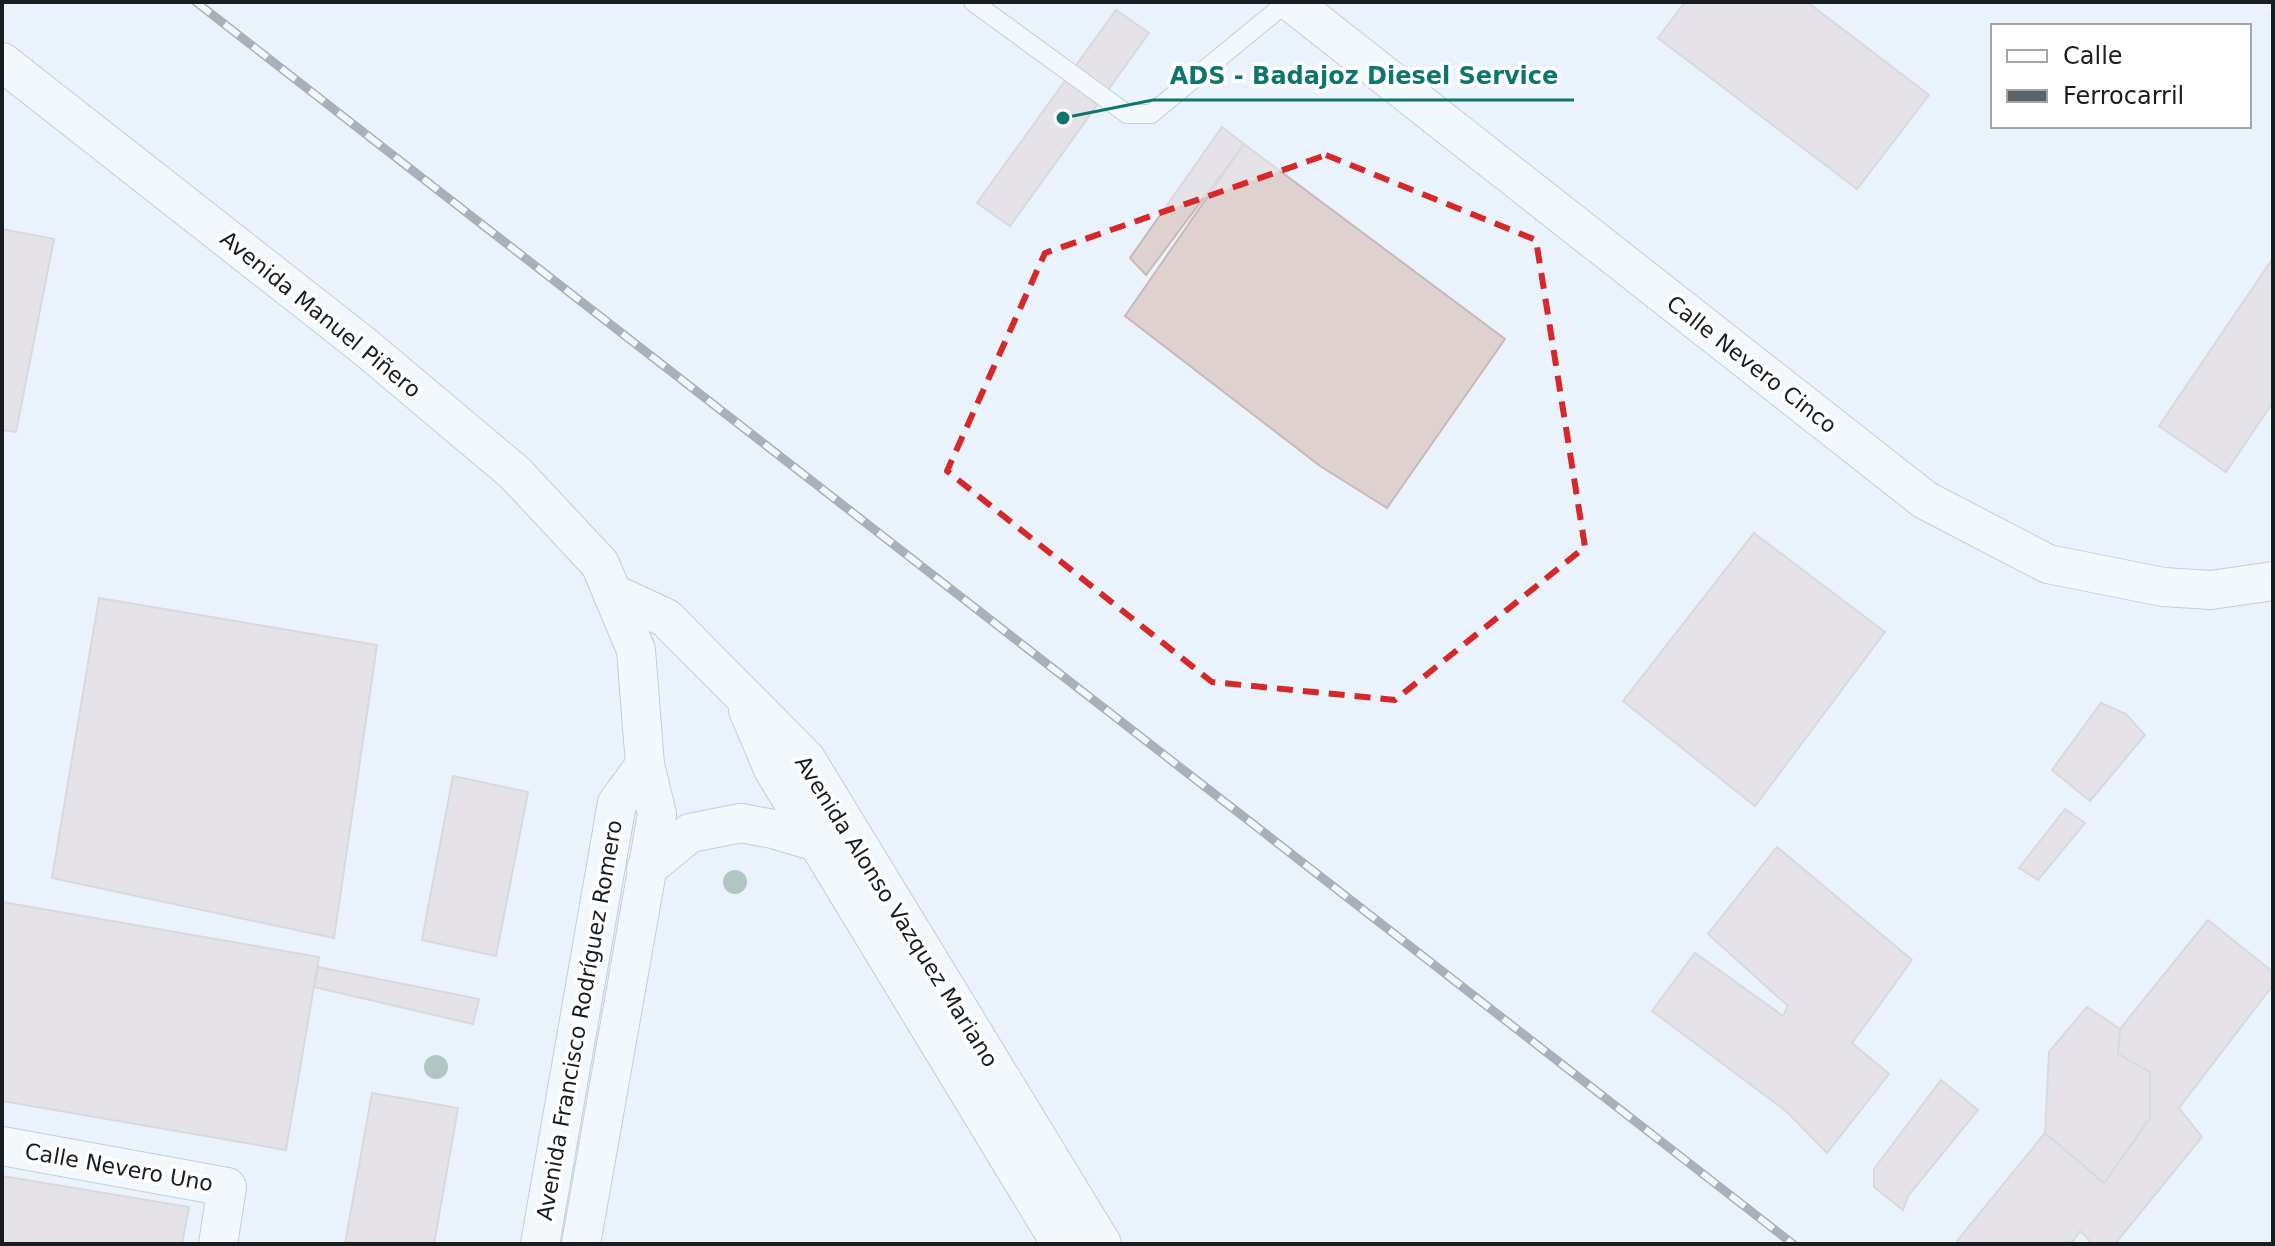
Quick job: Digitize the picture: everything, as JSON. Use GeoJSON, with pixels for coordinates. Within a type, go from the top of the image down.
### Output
{"type":"FeatureCollection","features":[{"type":"Feature","properties":{"kind":"street","name":"Calle Nevero Cinco"},"geometry":{"type":"LineString","coordinates":[[1289,2],[1925,500],[2048,564],[2163,587],[2211,590],[2273,581]]}},
{"type":"Feature","properties":{"kind":"street","name":"Avenida Manuel Piñero"},"geometry":{"type":"LineString","coordinates":[[2,62],[364,346],[515,473],[600,564],[636,650],[645,765]]}},
{"type":"Feature","properties":{"kind":"street"},"geometry":{"type":"LineString","coordinates":[[612,593],[666,618],[741,692]]}},
{"type":"Feature","properties":{"kind":"street","name":"Avenida Alonso Vazquez Mariano"},"geometry":{"type":"LineString","coordinates":[[741,692],[773,769],[1061,1244]]}},
{"type":"Feature","properties":{"kind":"street","name":"Avenida Alonso Vazquez Mariano"},"geometry":{"type":"LineString","coordinates":[[741,692],[806,759],[1102,1244]]}},
{"type":"Feature","properties":{"kind":"street","name":"Avenida Francisco Rodríguez Romero"},"geometry":{"type":"LineString","coordinates":[[581,1244],[657,814],[645,765]]}},
{"type":"Feature","properties":{"kind":"street","name":"Avenida Francisco Rodríguez Romero"},"geometry":{"type":"LineString","coordinates":[[540,1244],[617,803],[645,765]]}},
{"type":"Feature","properties":{"kind":"street","name":"Avenida Alonso Vazquez Mariano"},"geometry":{"type":"LineString","coordinates":[[646,869],[690,833],[741,823],[817,842]]}},
{"type":"Feature","properties":{"kind":"street","name":"Calle Nevero Uno"},"geometry":{"type":"LineString","coordinates":[[2,1146],[227,1187],[218,1244]]}},
{"type":"Feature","properties":{"kind":"lane"},"geometry":{"type":"LineString","coordinates":[[973,2],[1127,114],[1151,114],[1289,2]]}},
{"type":"Feature","properties":{"kind":"highlighted area"},"geometry":{"type":"Polygon","coordinates":[[[1326,155],[1536,240],[1585,547],[1395,700],[1212,682],[947,471],[1045,253],[1326,155]]]}},
{"type":"Feature","properties":{"kind":"building"},"geometry":{"type":"Polygon","coordinates":[[[1685,2],[1807,2],[1929,95],[1857,189],[1658,38],[1685,2]]]}},
{"type":"Feature","properties":{"kind":"building"},"geometry":{"type":"Polygon","coordinates":[[[1116,10],[1149,33],[1010,226],[977,203],[1116,10]]]}},
{"type":"Feature","properties":{"kind":"building"},"geometry":{"type":"Polygon","coordinates":[[[1222,127],[1244,144],[1146,275],[1130,258],[1222,127]]]}},
{"type":"Feature","properties":{"kind":"building"},"geometry":{"type":"Polygon","coordinates":[[[1244,144],[1505,339],[1387,508],[1320,466],[1125,316],[1244,144]]]}},
{"type":"Feature","properties":{"kind":"building"},"geometry":{"type":"Polygon","coordinates":[[[2,229],[54,239],[16,432],[2,430],[2,229]]]}},
{"type":"Feature","properties":{"kind":"building"},"geometry":{"type":"Polygon","coordinates":[[[2273,258],[2273,402],[2226,472],[2159,426],[2273,258]]]}},
{"type":"Feature","properties":{"kind":"building"},"geometry":{"type":"Polygon","coordinates":[[[1754,533],[1885,632],[1755,806],[1623,701],[1754,533]]]}},
{"type":"Feature","properties":{"kind":"building"},"geometry":{"type":"Polygon","coordinates":[[[99,598],[377,645],[334,938],[52,878],[99,598]]]}},
{"type":"Feature","properties":{"kind":"building"},"geometry":{"type":"Polygon","coordinates":[[[2101,703],[2126,714],[2145,735],[2090,801],[2052,770],[2101,703]]]}},
{"type":"Feature","properties":{"kind":"building"},"geometry":{"type":"Polygon","coordinates":[[[453,776],[528,792],[496,956],[422,940],[453,776]]]}},
{"type":"Feature","properties":{"kind":"building"},"geometry":{"type":"Polygon","coordinates":[[[2065,809],[2085,823],[2038,880],[2019,868],[2065,809]]]}},
{"type":"Feature","properties":{"kind":"building"},"geometry":{"type":"Polygon","coordinates":[[[1777,847],[1912,960],[1852,1043],[1889,1074],[1827,1153],[1786,1111],[1652,1011],[1695,953],[1783,1016],[1788,1006],[1708,934],[1777,847]]]}},
{"type":"Feature","properties":{"kind":"building"},"geometry":{"type":"Polygon","coordinates":[[[2,902],[319,957],[286,1150],[2,1101],[2,902]]]}},
{"type":"Feature","properties":{"kind":"building"},"geometry":{"type":"Polygon","coordinates":[[[2208,920],[2273,972],[2273,985],[2179,1108],[2202,1137],[2115,1244],[2093,1244],[2080,1231],[2071,1244],[1961,1244],[1957,1241],[2045,1133],[2120,1029],[2208,920]]]}},
{"type":"Feature","properties":{"kind":"building"},"geometry":{"type":"Polygon","coordinates":[[[318,967],[479,999],[473,1024],[314,987],[318,967]]]}},
{"type":"Feature","properties":{"kind":"building"},"geometry":{"type":"Polygon","coordinates":[[[2087,1007],[2120,1029],[2118,1054],[2150,1072],[2150,1118],[2104,1183],[2045,1133],[2049,1052],[2087,1007]]]}},
{"type":"Feature","properties":{"kind":"building"},"geometry":{"type":"Polygon","coordinates":[[[1941,1080],[1978,1110],[1908,1196],[1903,1210],[1874,1187],[1874,1169],[1941,1080]]]}},
{"type":"Feature","properties":{"kind":"building"},"geometry":{"type":"Polygon","coordinates":[[[372,1093],[458,1108],[434,1244],[345,1244],[372,1093]]]}},
{"type":"Feature","properties":{"kind":"building"},"geometry":{"type":"Polygon","coordinates":[[[2,1176],[189,1207],[182,1244],[2,1244],[2,1176]]]}},
{"type":"Feature","properties":{"kind":"railway"},"geometry":{"type":"LineString","coordinates":[[196,2],[1793,1244]]}},
{"type":"Feature","properties":{"kind":"place","name":"ADS - Badajoz Diesel Service"},"geometry":{"type":"Point","coordinates":[1063,118]}}]}
